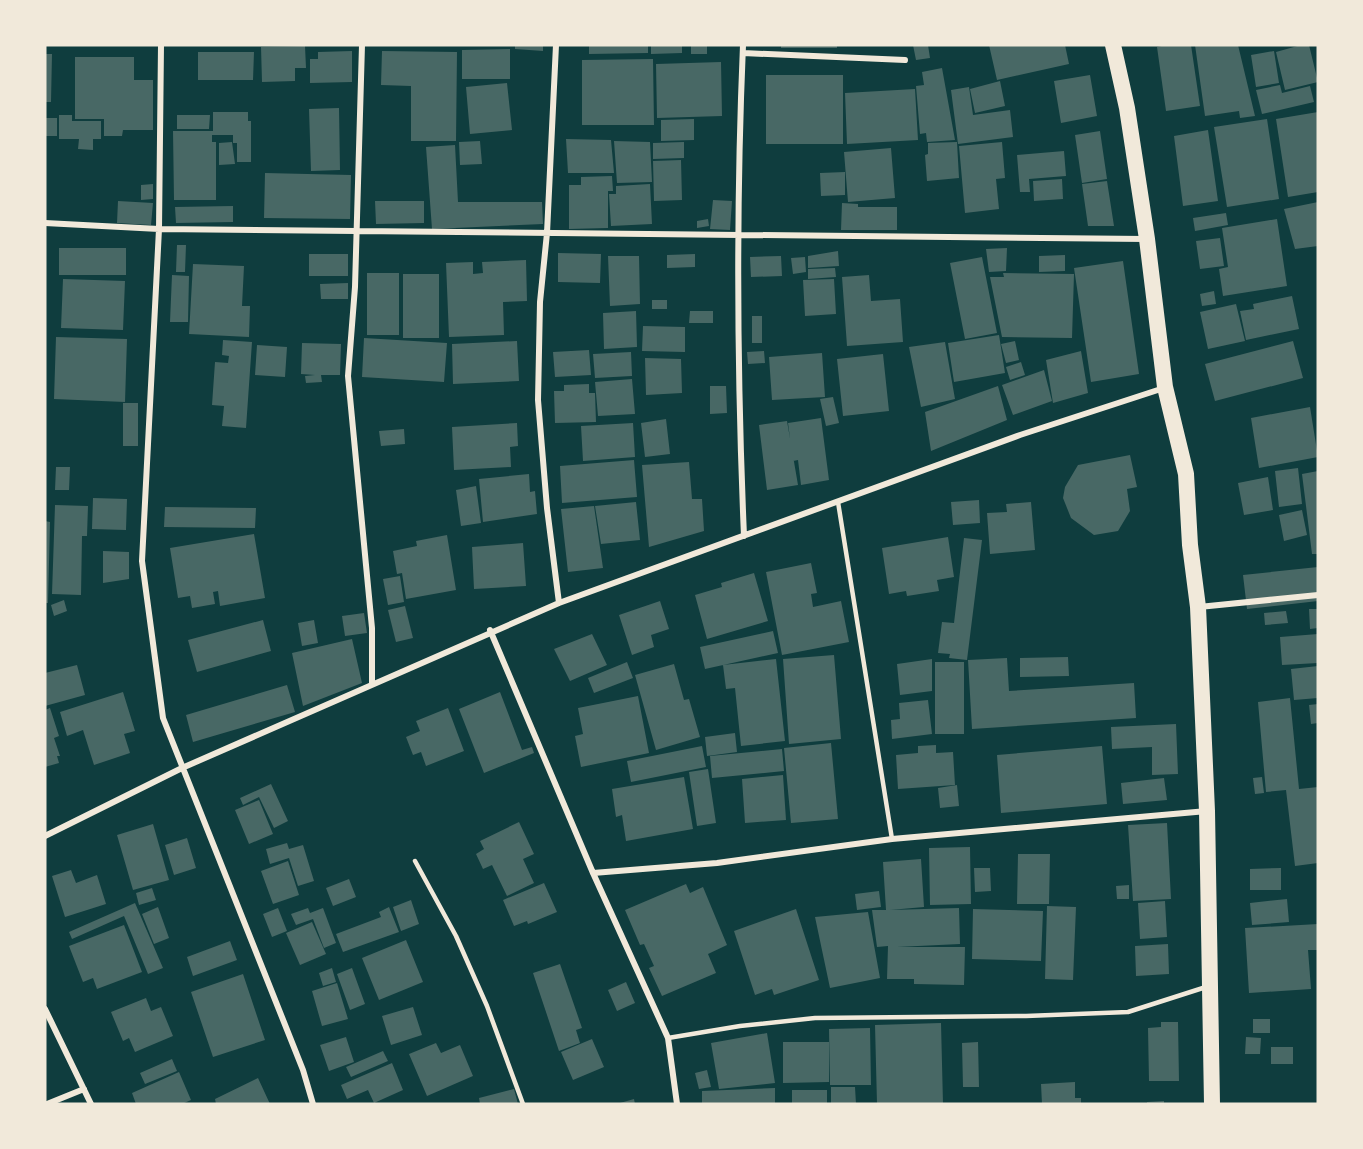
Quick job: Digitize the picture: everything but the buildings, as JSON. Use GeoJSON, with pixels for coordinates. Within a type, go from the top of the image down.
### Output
{"type":"FeatureCollection","features":[{"type":"Feature","properties":{"kind":"highway"},"geometry":{"type":"LineString","coordinates":[[1113,45],[1127,108],[1165,387],[1186,474],[1190,545],[1198,607],[1207,811],[1212,1104]]}},
{"type":"Feature","properties":{"kind":"street"},"geometry":{"type":"LineString","coordinates":[[161,45],[159,229],[142,561],[163,718],[303,1071],[313,1104]]}},
{"type":"Feature","properties":{"kind":"street"},"geometry":{"type":"LineString","coordinates":[[362,45],[356,231],[348,376],[372,628],[372,683]]}},
{"type":"Feature","properties":{"kind":"street"},"geometry":{"type":"LineString","coordinates":[[556,45],[547,232],[540,302],[538,400],[547,508],[559,603]]}},
{"type":"Feature","properties":{"kind":"street"},"geometry":{"type":"LineString","coordinates":[[743,45],[738,233],[739,415],[744,536]]}},
{"type":"Feature","properties":{"kind":"street"},"geometry":{"type":"LineString","coordinates":[[743,53],[905,60]]}},
{"type":"Feature","properties":{"kind":"street"},"geometry":{"type":"LineString","coordinates":[[45,223],[159,229],[738,233],[1146,239]]}},
{"type":"Feature","properties":{"kind":"street"},"geometry":{"type":"LineString","coordinates":[[45,836],[182,768],[490,630],[1020,435],[1165,387]]}},
{"type":"Feature","properties":{"kind":"street"},"geometry":{"type":"LineString","coordinates":[[1198,607],[1318,595]]}},
{"type":"Feature","properties":{"kind":"street"},"geometry":{"type":"LineString","coordinates":[[490,630],[593,873],[668,1038],[678,1104]]}},
{"type":"Feature","properties":{"kind":"street"},"geometry":{"type":"LineString","coordinates":[[593,873],[717,863],[892,839],[1207,811]]}},
{"type":"Feature","properties":{"kind":"street"},"geometry":{"type":"LineString","coordinates":[[45,1009],[91,1104]]}},
{"type":"Feature","properties":{"kind":"street"},"geometry":{"type":"LineString","coordinates":[[47,1104],[84,1089]]}},
{"type":"Feature","properties":{"kind":"lane"},"geometry":{"type":"LineString","coordinates":[[838,502],[892,839]]}},
{"type":"Feature","properties":{"kind":"lane"},"geometry":{"type":"LineString","coordinates":[[415,861],[461,946],[487,1006],[523,1104]]}},
{"type":"Feature","properties":{"kind":"lane"},"geometry":{"type":"LineString","coordinates":[[668,1038],[740,1026],[815,1018],[1026,1016],[1128,1012],[1211,985]]}}]}
